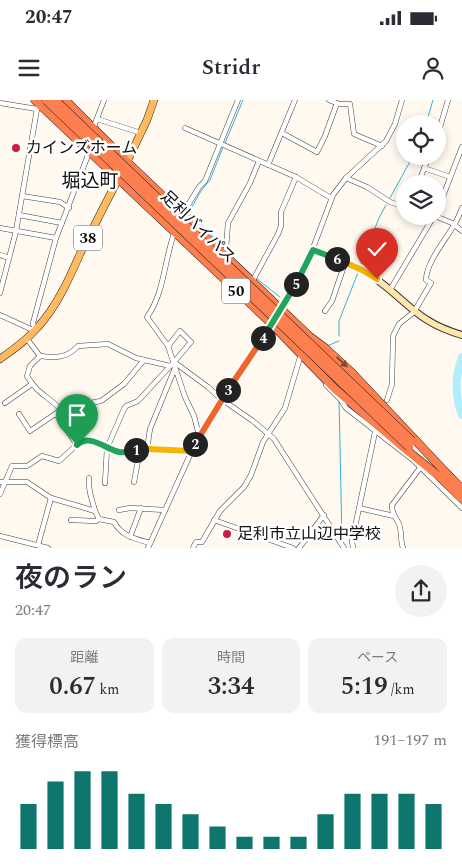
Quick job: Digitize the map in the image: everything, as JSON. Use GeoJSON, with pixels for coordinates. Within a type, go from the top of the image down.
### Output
{"type":"FeatureCollection","features":[{"type":"Feature","properties":{"kind":"highway","name":"足利バイパス"},"geometry":{"type":"LineString","coordinates":[[55,100],[410,444]]}},
{"type":"Feature","properties":{"kind":"highway","name":"50"},"geometry":{"type":"LineString","coordinates":[[65,100],[224,256],[310,337],[340,360],[445,477]]}},
{"type":"Feature","properties":{"kind":"highway","name":"足利バイパス"},"geometry":{"type":"LineString","coordinates":[[39,103],[445,477],[462,489]]}},
{"type":"Feature","properties":{"kind":"highway","name":"50"},"geometry":{"type":"LineString","coordinates":[[39,103],[119,177],[364,415],[445,477]]}},
{"type":"Feature","properties":{"kind":"highway","name":"足利バイパス"},"geometry":{"type":"LineString","coordinates":[[445,477],[462,499]]}},
{"type":"Feature","properties":{"kind":"main road","name":"38"},"geometry":{"type":"LineString","coordinates":[[0,359],[27,339],[50,311],[127,162],[154,100]]}},
{"type":"Feature","properties":{"kind":"street"},"geometry":{"type":"LineString","coordinates":[[93,129],[104,100]]}},
{"type":"Feature","properties":{"kind":"street"},"geometry":{"type":"LineString","coordinates":[[182,215],[199,187],[205,181],[238,100]]}},
{"type":"Feature","properties":{"kind":"street"},"geometry":{"type":"LineString","coordinates":[[268,165],[295,100]]}},
{"type":"Feature","properties":{"kind":"street"},"geometry":{"type":"LineString","coordinates":[[329,100],[350,104],[354,134],[382,146]]}},
{"type":"Feature","properties":{"kind":"street"},"geometry":{"type":"LineString","coordinates":[[71,520],[96,521],[99,519],[114,522],[119,530],[149,546],[199,435],[272,324],[307,264],[331,198],[346,178],[386,141],[395,124],[402,100]]}},
{"type":"Feature","properties":{"kind":"street"},"geometry":{"type":"LineString","coordinates":[[444,115],[448,100]]}},
{"type":"Feature","properties":{"kind":"street"},"geometry":{"type":"LineString","coordinates":[[0,103],[39,103],[16,231],[0,292]]}},
{"type":"Feature","properties":{"kind":"street"},"geometry":{"type":"LineString","coordinates":[[282,133],[318,152],[337,103]]}},
{"type":"Feature","properties":{"kind":"street"},"geometry":{"type":"LineString","coordinates":[[97,119],[141,132]]}},
{"type":"Feature","properties":{"kind":"street"},"geometry":{"type":"LineString","coordinates":[[186,128],[296,177],[331,198]]}},
{"type":"Feature","properties":{"kind":"street"},"geometry":{"type":"LineString","coordinates":[[446,188],[462,147]]}},
{"type":"Feature","properties":{"kind":"street"},"geometry":{"type":"LineString","coordinates":[[35,331],[33,324],[56,238],[90,150]]}},
{"type":"Feature","properties":{"kind":"street"},"geometry":{"type":"LineString","coordinates":[[224,256],[228,223],[250,183],[259,161]]}},
{"type":"Feature","properties":{"kind":"street"},"geometry":{"type":"LineString","coordinates":[[421,175],[426,165]]}},
{"type":"Feature","properties":{"kind":"street"},"geometry":{"type":"LineString","coordinates":[[424,168],[450,177]]}},
{"type":"Feature","properties":{"kind":"street"},"geometry":{"type":"LineString","coordinates":[[252,282],[282,226],[281,212],[296,177]]}},
{"type":"Feature","properties":{"kind":"street"},"geometry":{"type":"LineString","coordinates":[[346,178],[367,187],[396,204]]}},
{"type":"Feature","properties":{"kind":"street"},"geometry":{"type":"LineString","coordinates":[[22,196],[60,202],[69,208]]}},
{"type":"Feature","properties":{"kind":"street"},"geometry":{"type":"LineString","coordinates":[[387,400],[392,384],[393,336],[399,324],[414,312],[431,283],[426,278],[438,250],[455,225],[462,208]]}},
{"type":"Feature","properties":{"kind":"street"},"geometry":{"type":"LineString","coordinates":[[19,215],[62,223]]}},
{"type":"Feature","properties":{"kind":"street"},"geometry":{"type":"LineString","coordinates":[[446,221],[462,231]]}},
{"type":"Feature","properties":{"kind":"street"},"geometry":{"type":"LineString","coordinates":[[390,290],[429,225]]}},
{"type":"Feature","properties":{"kind":"street"},"geometry":{"type":"LineString","coordinates":[[0,228],[56,238]]}},
{"type":"Feature","properties":{"kind":"street"},"geometry":{"type":"LineString","coordinates":[[175,231],[170,243],[156,304],[147,317],[168,346],[173,365],[194,416],[199,435]]}},
{"type":"Feature","properties":{"kind":"street"},"geometry":{"type":"LineString","coordinates":[[313,250],[370,274],[414,312],[435,326],[462,335]]}},
{"type":"Feature","properties":{"kind":"street"},"geometry":{"type":"LineString","coordinates":[[0,255],[9,258]]}},
{"type":"Feature","properties":{"kind":"street"},"geometry":{"type":"LineString","coordinates":[[325,311],[332,301],[346,263]]}},
{"type":"Feature","properties":{"kind":"street"},"geometry":{"type":"LineString","coordinates":[[0,316],[35,331]]}},
{"type":"Feature","properties":{"kind":"street"},"geometry":{"type":"LineString","coordinates":[[105,483],[107,448],[126,406],[138,401],[173,365],[191,342],[180,331],[168,346]]}},
{"type":"Feature","properties":{"kind":"street"},"geometry":{"type":"LineString","coordinates":[[27,339],[40,356]]}},
{"type":"Feature","properties":{"kind":"street"},"geometry":{"type":"LineString","coordinates":[[61,410],[53,401],[39,393],[27,376],[29,368],[40,356],[64,356],[72,353],[78,346],[108,344],[136,358],[173,365],[208,387],[269,434],[344,548]]}},
{"type":"Feature","properties":{"kind":"street"},"geometry":{"type":"LineString","coordinates":[[193,548],[196,542],[202,542],[220,511],[244,487],[252,475],[263,442],[285,408],[301,354]]}},
{"type":"Feature","properties":{"kind":"street"},"geometry":{"type":"LineString","coordinates":[[19,414],[30,431],[61,410],[101,401],[124,384],[144,360]]}},
{"type":"Feature","properties":{"kind":"street"},"geometry":{"type":"LineString","coordinates":[[148,449],[150,429],[173,365]]}},
{"type":"Feature","properties":{"kind":"street"},"geometry":{"type":"LineString","coordinates":[[316,369],[317,374],[346,408],[420,468],[462,508]]}},
{"type":"Feature","properties":{"kind":"street"},"geometry":{"type":"LineString","coordinates":[[5,403],[32,384]]}},
{"type":"Feature","properties":{"kind":"street"},"geometry":{"type":"LineString","coordinates":[[56,414],[77,445]]}},
{"type":"Feature","properties":{"kind":"street"},"geometry":{"type":"LineString","coordinates":[[353,548],[352,541],[375,432]]}},
{"type":"Feature","properties":{"kind":"street"},"geometry":{"type":"LineString","coordinates":[[0,494],[2,482],[12,466],[27,466],[42,456],[59,461],[81,441],[88,440],[122,452],[148,449],[191,451]]}},
{"type":"Feature","properties":{"kind":"street"},"geometry":{"type":"LineString","coordinates":[[134,482],[140,450]]}},
{"type":"Feature","properties":{"kind":"street"},"geometry":{"type":"LineString","coordinates":[[402,548],[400,526],[391,511],[394,501],[420,468]]}},
{"type":"Feature","properties":{"kind":"street"},"geometry":{"type":"LineString","coordinates":[[89,478],[88,493],[99,519]]}},
{"type":"Feature","properties":{"kind":"street"},"geometry":{"type":"LineString","coordinates":[[2,482],[27,482],[50,498],[95,511]]}},
{"type":"Feature","properties":{"kind":"street"},"geometry":{"type":"LineString","coordinates":[[38,545],[50,498]]}},
{"type":"Feature","properties":{"kind":"street"},"geometry":{"type":"LineString","coordinates":[[120,510],[140,508],[165,510]]}},
{"type":"Feature","properties":{"kind":"street"},"geometry":{"type":"LineString","coordinates":[[130,537],[140,508]]}},
{"type":"Feature","properties":{"kind":"street"},"geometry":{"type":"LineString","coordinates":[[359,508],[394,516]]}},
{"type":"Feature","properties":{"kind":"street"},"geometry":{"type":"LineString","coordinates":[[299,548],[324,515]]}},
{"type":"Feature","properties":{"kind":"street"},"geometry":{"type":"LineString","coordinates":[[214,520],[293,548]]}},
{"type":"Feature","properties":{"kind":"street"},"geometry":{"type":"LineString","coordinates":[[0,536],[48,548]]}},
{"type":"Feature","properties":{"kind":"street"},"geometry":{"type":"LineString","coordinates":[[17,548],[19,541]]}},
{"type":"Feature","properties":{"kind":"waterway"},"geometry":{"type":"LineString","coordinates":[[225,143],[243,100]]}},
{"type":"Feature","properties":{"kind":"waterway"},"geometry":{"type":"LineString","coordinates":[[429,115],[433,100]]}},
{"type":"Feature","properties":{"kind":"waterway"},"geometry":{"type":"LineString","coordinates":[[223,147],[210,180],[189,212],[225,249]]}},
{"type":"Feature","properties":{"kind":"waterway"},"geometry":{"type":"LineString","coordinates":[[390,198],[408,165]]}},
{"type":"Feature","properties":{"kind":"waterway"},"geometry":{"type":"LineString","coordinates":[[360,266],[386,205]]}},
{"type":"Feature","properties":{"kind":"waterway"},"geometry":{"type":"LineString","coordinates":[[227,252],[254,277]]}},
{"type":"Feature","properties":{"kind":"waterway"},"geometry":{"type":"LineString","coordinates":[[339,336],[339,321],[359,270]]}},
{"type":"Feature","properties":{"kind":"waterway"},"geometry":{"type":"LineString","coordinates":[[257,279],[280,297]]}},
{"type":"Feature","properties":{"kind":"waterway"},"geometry":{"type":"LineString","coordinates":[[327,346],[339,341]]}},
{"type":"Feature","properties":{"kind":"waterway"},"geometry":{"type":"LineString","coordinates":[[462,357],[456,386],[462,415]]}},
{"type":"Feature","properties":{"kind":"waterway"},"geometry":{"type":"LineString","coordinates":[[339,400],[342,540]]}},
{"type":"Feature","properties":{"kind":"place","name":"カインズホーム"},"geometry":{"type":"Point","coordinates":[16,148]}},
{"type":"Feature","properties":{"kind":"place","name":"足利市立山辺中学校"},"geometry":{"type":"Point","coordinates":[227,534]}},
{"type":"Feature","properties":{"kind":"district","name":"堀込町"},"geometry":{"type":"Point","coordinates":[90,181]}},
{"type":"Feature","properties":{"kind":"route"},"geometry":{"type":"LineString","coordinates":[[77,445],[81,441],[88,440],[122,452],[148,449],[191,451],[199,435],[272,324],[307,264],[313,250],[362,270],[377,279]]}}]}
